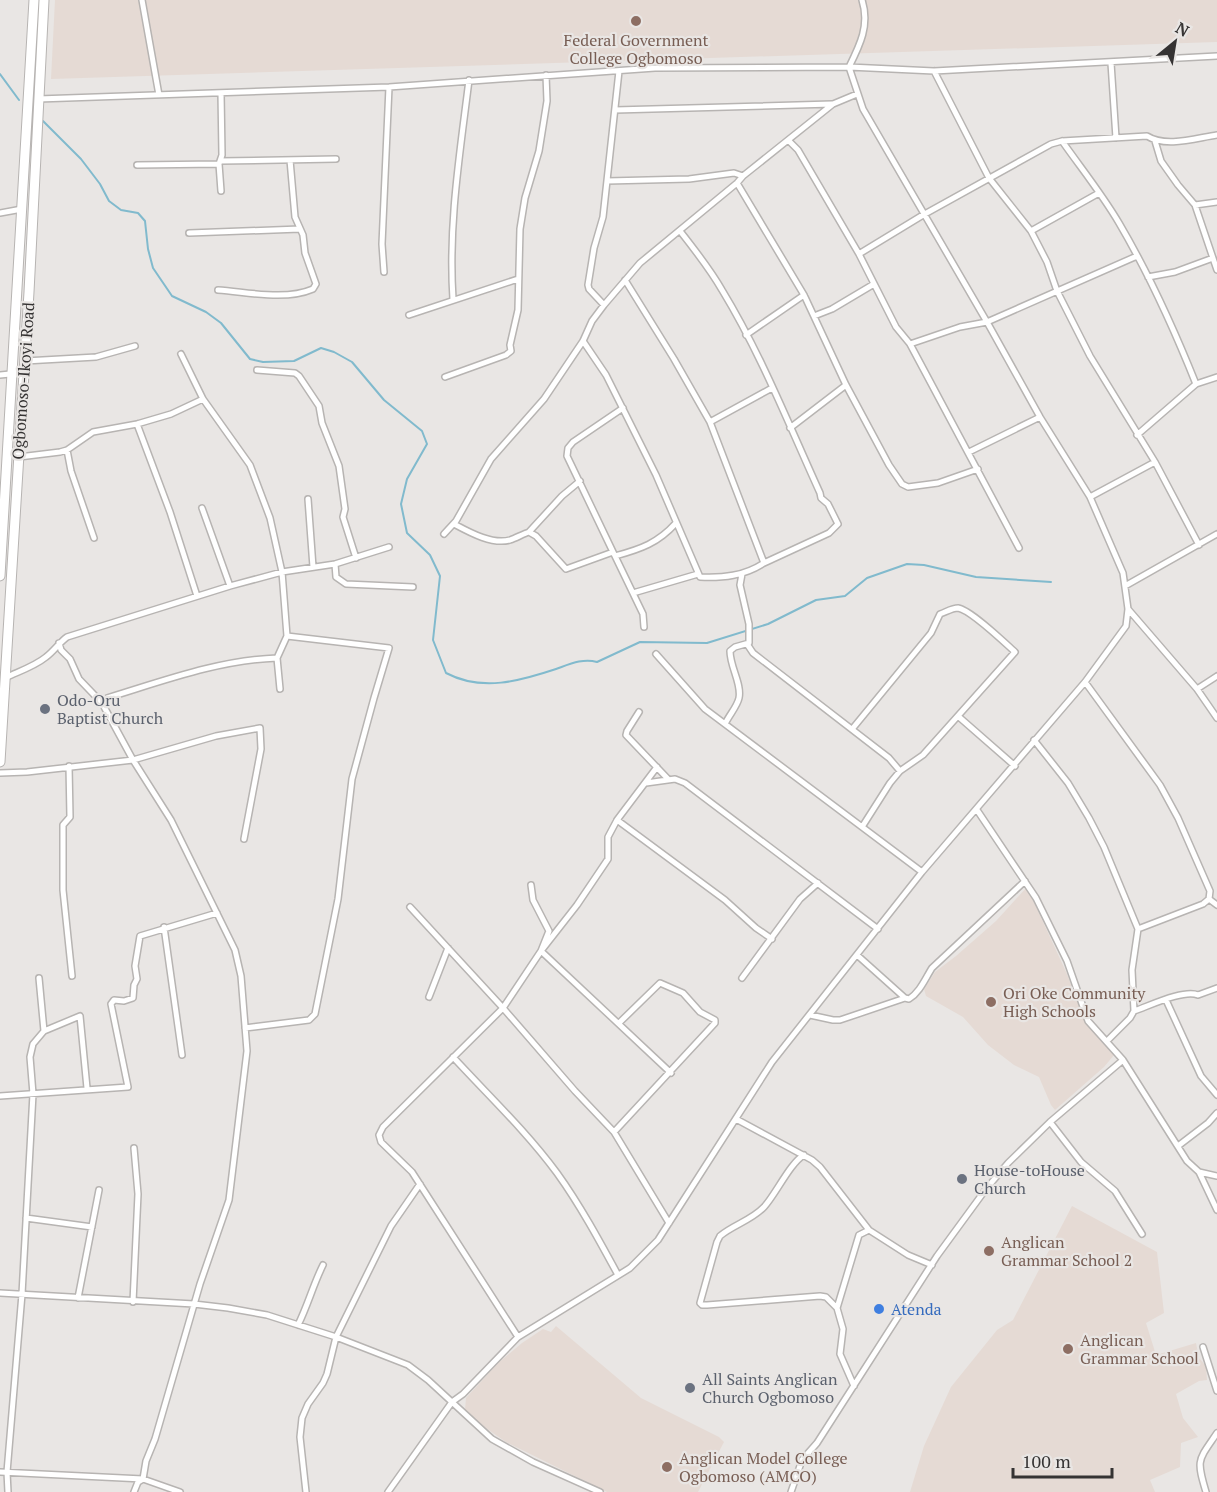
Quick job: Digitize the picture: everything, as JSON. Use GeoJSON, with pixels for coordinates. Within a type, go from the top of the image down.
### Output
{"type":"FeatureCollection","features":[{"type":"Feature","properties":{"kind":"main road","name":"Ogbomoso-Ikoyi Road"},"geometry":{"type":"LineString","coordinates":[[0,576],[2,493],[22,209],[33,0]]}},
{"type":"Feature","properties":{"kind":"main road","name":"Ogbomoso-Ikoyi Road"},"geometry":{"type":"LineString","coordinates":[[0,762],[7,677],[44,0]]}},
{"type":"Feature","properties":{"kind":"street"},"geometry":{"type":"LineString","coordinates":[[142,0],[159,95]]}},
{"type":"Feature","properties":{"kind":"street"},"geometry":{"type":"LineString","coordinates":[[387,1492],[452,1402],[463,1394],[518,1337],[630,1268],[658,1240],[772,1062],[922,872],[1085,682],[1126,626],[1128,609],[1123,573],[1090,497],[1040,417],[863,109],[849,67],[863,40],[865,27],[862,0]]}},
{"type":"Feature","properties":{"kind":"street"},"geometry":{"type":"LineString","coordinates":[[38,99],[389,87],[655,68],[849,67],[934,70],[1217,56]]}},
{"type":"Feature","properties":{"kind":"street"},"geometry":{"type":"LineString","coordinates":[[1111,63],[1116,138]]}},
{"type":"Feature","properties":{"kind":"street"},"geometry":{"type":"LineString","coordinates":[[934,70],[989,178],[1031,231],[1047,262],[1057,291],[1104,382],[1155,462],[1199,545]]}},
{"type":"Feature","properties":{"kind":"street"},"geometry":{"type":"LineString","coordinates":[[604,304],[589,290],[588,285],[594,248],[603,217],[618,71]]}},
{"type":"Feature","properties":{"kind":"street"},"geometry":{"type":"LineString","coordinates":[[445,377],[506,355],[511,351],[510,345],[518,310],[520,230],[525,198],[539,151],[547,102],[546,75]]}},
{"type":"Feature","properties":{"kind":"street"},"geometry":{"type":"LineString","coordinates":[[453,299],[451,267],[454,198],[469,80]]}},
{"type":"Feature","properties":{"kind":"street"},"geometry":{"type":"LineString","coordinates":[[384,272],[382,244],[389,87]]}},
{"type":"Feature","properties":{"kind":"street"},"geometry":{"type":"LineString","coordinates":[[221,93],[221,191]]}},
{"type":"Feature","properties":{"kind":"street"},"geometry":{"type":"LineString","coordinates":[[444,534],[453,524],[490,459],[544,399],[604,304],[640,263],[743,176],[834,104],[857,94]]}},
{"type":"Feature","properties":{"kind":"street"},"geometry":{"type":"LineString","coordinates":[[615,110],[834,104]]}},
{"type":"Feature","properties":{"kind":"street"},"geometry":{"type":"LineString","coordinates":[[859,254],[923,214],[1051,144],[1062,141],[1146,136],[1155,141],[1217,135]]}},
{"type":"Feature","properties":{"kind":"street"},"geometry":{"type":"LineString","coordinates":[[789,141],[798,150],[859,254],[896,327],[910,344],[1019,548]]}},
{"type":"Feature","properties":{"kind":"street"},"geometry":{"type":"LineString","coordinates":[[1062,141],[1118,221],[1148,277],[1196,384]]}},
{"type":"Feature","properties":{"kind":"street"},"geometry":{"type":"LineString","coordinates":[[1155,141],[1161,161],[1195,205],[1217,270]]}},
{"type":"Feature","properties":{"kind":"street"},"geometry":{"type":"LineString","coordinates":[[137,165],[336,159]]}},
{"type":"Feature","properties":{"kind":"street"},"geometry":{"type":"LineString","coordinates":[[218,290],[285,295],[303,294],[313,289],[316,284],[305,254],[303,235],[295,217],[290,160]]}},
{"type":"Feature","properties":{"kind":"street"},"geometry":{"type":"LineString","coordinates":[[607,181],[682,179],[734,173],[743,176]]}},
{"type":"Feature","properties":{"kind":"street"},"geometry":{"type":"LineString","coordinates":[[737,183],[804,295],[846,385],[889,465],[902,484],[908,487],[938,483],[978,469]]}},
{"type":"Feature","properties":{"kind":"street"},"geometry":{"type":"LineString","coordinates":[[1031,231],[1099,193]]}},
{"type":"Feature","properties":{"kind":"street"},"geometry":{"type":"LineString","coordinates":[[1195,205],[1217,202]]}},
{"type":"Feature","properties":{"kind":"street"},"geometry":{"type":"LineString","coordinates":[[0,213],[22,209]]}},
{"type":"Feature","properties":{"kind":"street"},"geometry":{"type":"LineString","coordinates":[[189,233],[300,229]]}},
{"type":"Feature","properties":{"kind":"street"},"geometry":{"type":"LineString","coordinates":[[583,340],[606,375],[656,474],[700,577],[717,578],[742,574],[829,534],[838,524],[828,504],[821,498],[772,388],[723,292],[707,266],[680,231]]}},
{"type":"Feature","properties":{"kind":"street"},"geometry":{"type":"LineString","coordinates":[[910,344],[960,327],[987,322],[1137,256]]}},
{"type":"Feature","properties":{"kind":"street"},"geometry":{"type":"LineString","coordinates":[[1148,277],[1175,272],[1213,258]]}},
{"type":"Feature","properties":{"kind":"street"},"geometry":{"type":"LineString","coordinates":[[409,315],[518,279]]}},
{"type":"Feature","properties":{"kind":"street"},"geometry":{"type":"LineString","coordinates":[[625,280],[710,422],[764,563]]}},
{"type":"Feature","properties":{"kind":"street"},"geometry":{"type":"LineString","coordinates":[[814,316],[832,309],[874,284]]}},
{"type":"Feature","properties":{"kind":"street"},"geometry":{"type":"LineString","coordinates":[[746,335],[804,295]]}},
{"type":"Feature","properties":{"kind":"street"},"geometry":{"type":"LineString","coordinates":[[25,361],[105,356],[135,346]]}},
{"type":"Feature","properties":{"kind":"street"},"geometry":{"type":"LineString","coordinates":[[181,354],[203,399],[250,465],[270,518],[282,572],[287,636],[277,658],[280,689]]}},
{"type":"Feature","properties":{"kind":"street"},"geometry":{"type":"LineString","coordinates":[[257,370],[295,373],[319,406],[322,423],[339,466],[345,509],[343,517],[356,558]]}},
{"type":"Feature","properties":{"kind":"street"},"geometry":{"type":"LineString","coordinates":[[0,375],[10,374]]}},
{"type":"Feature","properties":{"kind":"street"},"geometry":{"type":"LineString","coordinates":[[1137,435],[1196,384],[1217,377]]}},
{"type":"Feature","properties":{"kind":"street"},"geometry":{"type":"LineString","coordinates":[[790,428],[846,385]]}},
{"type":"Feature","properties":{"kind":"street"},"geometry":{"type":"LineString","coordinates":[[710,422],[772,388]]}},
{"type":"Feature","properties":{"kind":"street"},"geometry":{"type":"LineString","coordinates":[[18,457],[67,450],[93,432],[137,424],[171,414],[203,399]]}},
{"type":"Feature","properties":{"kind":"street"},"geometry":{"type":"LineString","coordinates":[[623,408],[573,442],[568,448],[567,456],[643,614],[644,627]]}},
{"type":"Feature","properties":{"kind":"street"},"geometry":{"type":"LineString","coordinates":[[969,452],[1040,417]]}},
{"type":"Feature","properties":{"kind":"street"},"geometry":{"type":"LineString","coordinates":[[137,424],[170,512],[197,596]]}},
{"type":"Feature","properties":{"kind":"street"},"geometry":{"type":"LineString","coordinates":[[67,450],[71,471],[94,538]]}},
{"type":"Feature","properties":{"kind":"street"},"geometry":{"type":"LineString","coordinates":[[1090,497],[1155,462]]}},
{"type":"Feature","properties":{"kind":"street"},"geometry":{"type":"LineString","coordinates":[[453,524],[493,540],[509,540],[529,532],[561,496],[580,481]]}},
{"type":"Feature","properties":{"kind":"street"},"geometry":{"type":"LineString","coordinates":[[2,493],[17,493]]}},
{"type":"Feature","properties":{"kind":"street"},"geometry":{"type":"LineString","coordinates":[[308,499],[313,567]]}},
{"type":"Feature","properties":{"kind":"street"},"geometry":{"type":"LineString","coordinates":[[202,508],[230,586]]}},
{"type":"Feature","properties":{"kind":"street"},"geometry":{"type":"LineString","coordinates":[[529,532],[536,536],[566,568],[633,551],[655,542],[676,523]]}},
{"type":"Feature","properties":{"kind":"street"},"geometry":{"type":"LineString","coordinates":[[1125,586],[1217,534]]}},
{"type":"Feature","properties":{"kind":"street"},"geometry":{"type":"LineString","coordinates":[[7,677],[37,664],[67,638],[230,586],[282,572],[335,564],[389,547]]}},
{"type":"Feature","properties":{"kind":"street"},"geometry":{"type":"LineString","coordinates":[[335,564],[336,577],[346,584],[413,587]]}},
{"type":"Feature","properties":{"kind":"street"},"geometry":{"type":"LineString","coordinates":[[633,593],[698,574]]}},
{"type":"Feature","properties":{"kind":"street"},"geometry":{"type":"LineString","coordinates":[[742,574],[740,585],[749,624],[749,643],[747,644]]}},
{"type":"Feature","properties":{"kind":"street"},"geometry":{"type":"LineString","coordinates":[[853,728],[931,633],[940,614],[957,608],[962,609],[991,630],[1015,652],[923,755],[900,771],[862,827]]}},
{"type":"Feature","properties":{"kind":"street"},"geometry":{"type":"LineString","coordinates":[[1128,609],[1197,689],[1217,717]]}},
{"type":"Feature","properties":{"kind":"street"},"geometry":{"type":"LineString","coordinates":[[244,1028],[309,1020],[315,1014],[338,899],[352,778],[389,648],[287,636]]}},
{"type":"Feature","properties":{"kind":"street"},"geometry":{"type":"LineString","coordinates":[[59,643],[61,650],[70,659],[79,679],[102,703],[133,760],[171,820],[235,950],[240,976],[247,1051],[229,1200],[194,1304],[155,1439],[146,1461],[143,1479],[138,1482],[134,1492]]}},
{"type":"Feature","properties":{"kind":"street"},"geometry":{"type":"LineString","coordinates":[[725,724],[739,697],[739,689],[730,661],[730,651],[735,646],[747,644]]}},
{"type":"Feature","properties":{"kind":"street"},"geometry":{"type":"LineString","coordinates":[[747,644],[753,653],[853,728],[889,758],[900,771]]}},
{"type":"Feature","properties":{"kind":"street"},"geometry":{"type":"LineString","coordinates":[[656,654],[705,709],[922,872]]}},
{"type":"Feature","properties":{"kind":"street"},"geometry":{"type":"LineString","coordinates":[[102,703],[107,698],[190,672],[254,659],[277,658]]}},
{"type":"Feature","properties":{"kind":"street"},"geometry":{"type":"LineString","coordinates":[[1197,689],[1217,676]]}},
{"type":"Feature","properties":{"kind":"street"},"geometry":{"type":"LineString","coordinates":[[1085,682],[1160,785],[1178,818],[1210,891],[1209,899],[1203,904],[1138,929]]}},
{"type":"Feature","properties":{"kind":"street"},"geometry":{"type":"LineString","coordinates":[[639,712],[626,735],[668,779]]}},
{"type":"Feature","properties":{"kind":"street"},"geometry":{"type":"LineString","coordinates":[[959,717],[1015,766]]}},
{"type":"Feature","properties":{"kind":"street"},"geometry":{"type":"LineString","coordinates":[[0,772],[27,772],[133,760],[197,741],[260,728],[261,749],[244,839]]}},
{"type":"Feature","properties":{"kind":"street"},"geometry":{"type":"LineString","coordinates":[[1034,741],[1068,783],[1089,818],[1104,847],[1138,929],[1132,970],[1134,1011],[1107,1041]]}},
{"type":"Feature","properties":{"kind":"street"},"geometry":{"type":"LineString","coordinates":[[69,766],[70,817],[63,825],[63,890],[72,976]]}},
{"type":"Feature","properties":{"kind":"street"},"geometry":{"type":"LineString","coordinates":[[518,1337],[412,1172],[381,1142],[379,1135],[383,1128],[453,1056],[503,1008],[608,859],[608,837],[617,820],[657,767]]}},
{"type":"Feature","properties":{"kind":"street"},"geometry":{"type":"LineString","coordinates":[[646,783],[668,779],[685,783],[878,929]]}},
{"type":"Feature","properties":{"kind":"street"},"geometry":{"type":"LineString","coordinates":[[977,810],[1036,898],[1067,961],[1088,1021],[1123,1060],[1187,1161],[1199,1172],[1217,1210]]}},
{"type":"Feature","properties":{"kind":"street"},"geometry":{"type":"LineString","coordinates":[[617,820],[725,900],[772,939]]}},
{"type":"Feature","properties":{"kind":"street"},"geometry":{"type":"LineString","coordinates":[[810,1015],[840,1020],[913,997],[932,968],[1025,881]]}},
{"type":"Feature","properties":{"kind":"street"},"geometry":{"type":"LineString","coordinates":[[742,978],[800,898],[818,883]]}},
{"type":"Feature","properties":{"kind":"street"},"geometry":{"type":"LineString","coordinates":[[531,885],[533,900],[549,931],[541,951]]}},
{"type":"Feature","properties":{"kind":"street"},"geometry":{"type":"LineString","coordinates":[[1209,899],[1217,905]]}},
{"type":"Feature","properties":{"kind":"street"},"geometry":{"type":"LineString","coordinates":[[410,908],[503,1008],[575,1091],[615,1132],[669,1223]]}},
{"type":"Feature","properties":{"kind":"street"},"geometry":{"type":"LineString","coordinates":[[0,1096],[87,1088],[128,1087],[111,1004],[114,1000],[133,998],[137,980],[135,966],[140,936],[217,913]]}},
{"type":"Feature","properties":{"kind":"street"},"geometry":{"type":"LineString","coordinates":[[164,927],[182,1055]]}},
{"type":"Feature","properties":{"kind":"street"},"geometry":{"type":"LineString","coordinates":[[429,997],[448,948]]}},
{"type":"Feature","properties":{"kind":"street"},"geometry":{"type":"LineString","coordinates":[[541,951],[671,1073]]}},
{"type":"Feature","properties":{"kind":"street"},"geometry":{"type":"LineString","coordinates":[[857,955],[905,998]]}},
{"type":"Feature","properties":{"kind":"street"},"geometry":{"type":"LineString","coordinates":[[39,978],[44,1030]]}},
{"type":"Feature","properties":{"kind":"street"},"geometry":{"type":"LineString","coordinates":[[615,1132],[671,1073],[716,1020],[700,1012],[683,993],[660,983],[619,1023]]}},
{"type":"Feature","properties":{"kind":"street"},"geometry":{"type":"LineString","coordinates":[[1134,1011],[1166,1000],[1195,993],[1198,995],[1217,988]]}},
{"type":"Feature","properties":{"kind":"street"},"geometry":{"type":"LineString","coordinates":[[1166,1000],[1201,1076],[1217,1095]]}},
{"type":"Feature","properties":{"kind":"street"},"geometry":{"type":"LineString","coordinates":[[8,1492],[7,1472],[22,1294],[33,1094],[30,1057],[33,1044],[44,1030],[80,1016],[87,1088]]}},
{"type":"Feature","properties":{"kind":"street"},"geometry":{"type":"LineString","coordinates":[[453,1056],[556,1171],[579,1205],[618,1275]]}},
{"type":"Feature","properties":{"kind":"street"},"geometry":{"type":"LineString","coordinates":[[791,1492],[802,1460],[818,1443],[932,1265],[993,1180],[1050,1122],[1123,1060]]}},
{"type":"Feature","properties":{"kind":"street"},"geometry":{"type":"LineString","coordinates":[[1178,1146],[1208,1123],[1217,1113]]}},
{"type":"Feature","properties":{"kind":"street"},"geometry":{"type":"LineString","coordinates":[[736,1119],[804,1155],[820,1167],[869,1230],[908,1255],[932,1265]]}},
{"type":"Feature","properties":{"kind":"street"},"geometry":{"type":"LineString","coordinates":[[1050,1122],[1081,1162],[1115,1191],[1142,1234]]}},
{"type":"Feature","properties":{"kind":"street"},"geometry":{"type":"LineString","coordinates":[[133,1302],[138,1194],[134,1148]]}},
{"type":"Feature","properties":{"kind":"street"},"geometry":{"type":"LineString","coordinates":[[793,1151],[796,1160]]}},
{"type":"Feature","properties":{"kind":"street"},"geometry":{"type":"LineString","coordinates":[[804,1155],[796,1160],[763,1209],[720,1236],[700,1303],[707,1305],[826,1297],[837,1308],[843,1329],[840,1354],[854,1386]]}},
{"type":"Feature","properties":{"kind":"street"},"geometry":{"type":"LineString","coordinates":[[1199,1172],[1217,1176]]}},
{"type":"Feature","properties":{"kind":"street"},"geometry":{"type":"LineString","coordinates":[[306,1492],[300,1429],[308,1404],[327,1374],[336,1337],[391,1226],[420,1184]]}},
{"type":"Feature","properties":{"kind":"street"},"geometry":{"type":"LineString","coordinates":[[78,1298],[99,1190]]}},
{"type":"Feature","properties":{"kind":"street"},"geometry":{"type":"LineString","coordinates":[[26,1218],[92,1227]]}},
{"type":"Feature","properties":{"kind":"street"},"geometry":{"type":"LineString","coordinates":[[837,1308],[859,1235],[869,1230]]}},
{"type":"Feature","properties":{"kind":"street"},"geometry":{"type":"LineString","coordinates":[[298,1325],[311,1298],[312,1286],[323,1265]]}},
{"type":"Feature","properties":{"kind":"street"},"geometry":{"type":"LineString","coordinates":[[0,1293],[194,1304],[257,1313],[336,1337],[408,1365],[428,1380],[492,1439],[533,1462],[600,1492]]}},
{"type":"Feature","properties":{"kind":"street"},"geometry":{"type":"LineString","coordinates":[[1203,1347],[1217,1391]]}},
{"type":"Feature","properties":{"kind":"street"},"geometry":{"type":"LineString","coordinates":[[1206,1492],[1198,1466],[1200,1458],[1217,1433]]}},
{"type":"Feature","properties":{"kind":"street"},"geometry":{"type":"LineString","coordinates":[[0,1472],[143,1479],[180,1492]]}},
{"type":"Feature","properties":{"kind":"shaded area","name":"Federal Government College Ogbomoso"},"geometry":{"type":"Polygon","coordinates":[[[55,0],[1217,0],[1217,42],[51,79],[55,0]]]}},
{"type":"Feature","properties":{"kind":"shaded area","name":"Ori Oke Community High Schools"},"geometry":{"type":"Polygon","coordinates":[[[1027,887],[1067,974],[1082,1014],[1114,1055],[1104,1067],[1055,1110],[1039,1077],[1014,1065],[988,1045],[963,1017],[926,996],[924,989],[935,972],[996,921],[1027,887]]]}},
{"type":"Feature","properties":{"kind":"shaded area","name":"Anglican Grammar School"},"geometry":{"type":"Polygon","coordinates":[[[1072,1206],[1157,1252],[1164,1313],[1146,1323],[1156,1355],[1196,1343],[1199,1358],[1206,1366],[1207,1380],[1199,1381],[1176,1394],[1183,1418],[1198,1437],[1181,1443],[1180,1467],[1150,1480],[1155,1492],[910,1492],[924,1446],[951,1387],[997,1330],[1013,1320],[1072,1206]]]}},
{"type":"Feature","properties":{"kind":"shaded area"},"geometry":{"type":"Polygon","coordinates":[[[556,1326],[641,1398],[719,1437],[724,1442],[698,1492],[607,1492],[506,1442],[480,1424],[465,1410],[466,1398],[497,1364],[543,1329],[551,1332],[556,1326]]]}},
{"type":"Feature","properties":{"kind":"waterway"},"geometry":{"type":"LineString","coordinates":[[0,74],[19,100]]}},
{"type":"Feature","properties":{"kind":"waterway"},"geometry":{"type":"LineString","coordinates":[[43,121],[81,159],[100,184],[109,201],[121,210],[138,213],[145,221],[153,268],[172,296],[206,312],[221,323],[250,359],[263,362],[294,361],[321,348],[334,352],[352,362],[384,400],[422,431],[427,444],[407,479],[401,504],[407,533],[430,555],[440,576],[433,640],[446,673],[473,682],[501,683],[515,681],[576,662],[597,662],[640,642],[707,643],[768,624],[816,600],[845,596],[867,578],[907,564],[924,565],[976,577],[1051,582]]}},
{"type":"Feature","properties":{"kind":"place","name":"Federal Government College Ogbomoso"},"geometry":{"type":"Point","coordinates":[636,21]}},
{"type":"Feature","properties":{"kind":"place","name":"Odo-Oru Baptist Church"},"geometry":{"type":"Point","coordinates":[45,709]}},
{"type":"Feature","properties":{"kind":"place","name":"Ori Oke Community High Schools"},"geometry":{"type":"Point","coordinates":[991,1002]}},
{"type":"Feature","properties":{"kind":"place","name":"House-toHouse Church"},"geometry":{"type":"Point","coordinates":[962,1179]}},
{"type":"Feature","properties":{"kind":"place","name":"Anglican Grammar School 2"},"geometry":{"type":"Point","coordinates":[989,1251]}},
{"type":"Feature","properties":{"kind":"place","name":"Atenda"},"geometry":{"type":"Point","coordinates":[879,1309]}},
{"type":"Feature","properties":{"kind":"place","name":"Anglican Grammar School"},"geometry":{"type":"Point","coordinates":[1068,1349]}},
{"type":"Feature","properties":{"kind":"place","name":"All Saints Anglican Church Ogbomoso"},"geometry":{"type":"Point","coordinates":[690,1388]}},
{"type":"Feature","properties":{"kind":"place","name":"Anglican Model College Ogbomoso (AMCO)"},"geometry":{"type":"Point","coordinates":[667,1467]}}]}
